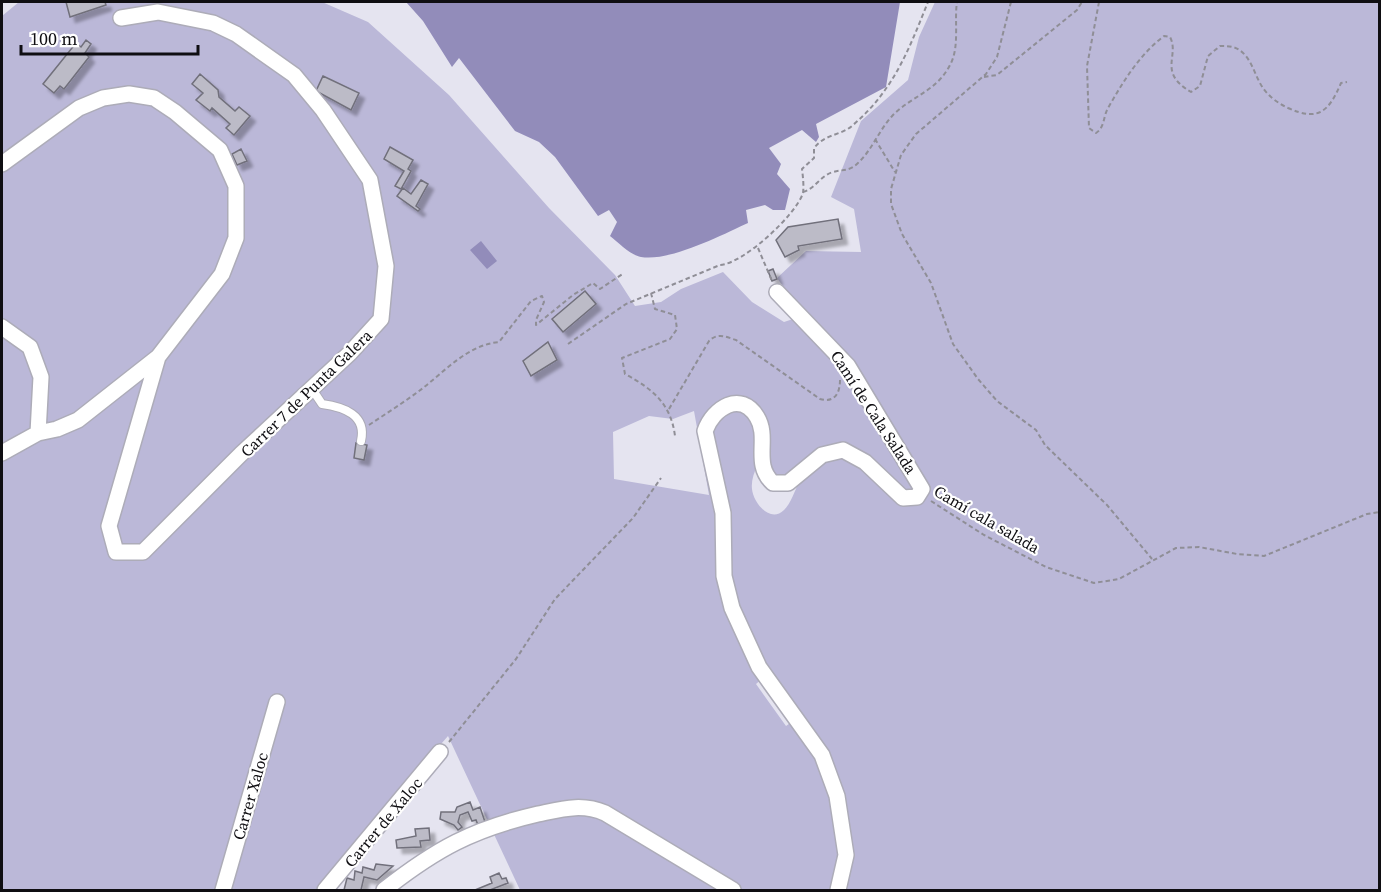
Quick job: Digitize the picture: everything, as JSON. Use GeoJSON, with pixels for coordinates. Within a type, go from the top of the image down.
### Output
{"type":"FeatureCollection","features":[{"type":"Feature","properties":{"kind":"street","name":"Carrer 7 de Punta Galera"},"geometry":{"type":"LineString","coordinates":[[121,18],[158,12],[213,23],[237,34],[294,75],[323,110],[370,180],[386,266],[381,319],[143,552],[116,552],[109,526],[158,357]]}},
{"type":"Feature","properties":{"kind":"street"},"geometry":{"type":"LineString","coordinates":[[2,164],[79,108],[103,98],[129,94],[154,98],[175,112],[220,150],[236,186],[236,238],[222,274],[158,357],[78,420],[57,429],[38,433],[2,453]]}},
{"type":"Feature","properties":{"kind":"street","name":"Camí de Cala Salada"},"geometry":{"type":"LineString","coordinates":[[777,292],[848,366],[920,483],[921,495],[913,499],[903,498],[865,462],[843,450],[822,455],[788,483],[773,485],[764,472],[761,459],[762,431],[756,415],[744,404],[736,403],[721,408],[710,419],[705,431],[725,524],[724,576],[743,634],[759,667],[817,746],[826,765],[842,814],[845,843],[844,865],[838,891]]}},
{"type":"Feature","properties":{"kind":"street"},"geometry":{"type":"LineString","coordinates":[[2,327],[30,347],[41,377],[38,433]]}},
{"type":"Feature","properties":{"kind":"street","name":"Carrer Xaloc"},"geometry":{"type":"LineString","coordinates":[[223,891],[277,702]]}},
{"type":"Feature","properties":{"kind":"street","name":"Carrer de Xaloc"},"geometry":{"type":"LineString","coordinates":[[325,891],[440,752]]}},
{"type":"Feature","properties":{"kind":"street"},"geometry":{"type":"LineString","coordinates":[[384,891],[410,870],[465,836],[503,822],[582,807],[605,813],[733,891]]}},
{"type":"Feature","properties":{"kind":"lane"},"geometry":{"type":"LineString","coordinates":[[312,389],[322,404],[347,410],[358,417],[364,429],[361,441]]}},
{"type":"Feature","properties":{"kind":"path"},"geometry":{"type":"LineString","coordinates":[[568,344],[626,304],[720,265],[731,265],[758,248],[796,205],[803,192],[802,169],[814,158],[814,148],[822,138],[852,126],[893,80],[903,64],[928,2]]}},
{"type":"Feature","properties":{"kind":"path"},"geometry":{"type":"LineString","coordinates":[[803,192],[810,190],[831,172],[848,171],[859,162],[894,114],[913,98],[924,95],[951,64],[956,35],[957,2]]}},
{"type":"Feature","properties":{"kind":"path"},"geometry":{"type":"LineString","coordinates":[[1011,2],[997,57],[981,78],[916,134],[901,155],[895,172],[891,204],[902,234],[931,283],[953,344],[997,401],[1036,430],[1045,446],[1107,505],[1152,559]]}},
{"type":"Feature","properties":{"kind":"path"},"geometry":{"type":"LineString","coordinates":[[981,78],[997,75],[1077,10],[1082,2]]}},
{"type":"Feature","properties":{"kind":"path"},"geometry":{"type":"LineString","coordinates":[[1099,2],[1087,66],[1089,128],[1096,133],[1103,125],[1106,111],[1134,66],[1164,36],[1170,37],[1172,41],[1170,63],[1173,74],[1182,86],[1191,92],[1200,86],[1208,56],[1220,46],[1234,46],[1245,55],[1263,88],[1278,103],[1312,116],[1322,112],[1332,103],[1341,83],[1347,82]]}},
{"type":"Feature","properties":{"kind":"path"},"geometry":{"type":"LineString","coordinates":[[875,140],[895,172]]}},
{"type":"Feature","properties":{"kind":"path"},"geometry":{"type":"LineString","coordinates":[[758,248],[777,292]]}},
{"type":"Feature","properties":{"kind":"path"},"geometry":{"type":"LineString","coordinates":[[364,429],[425,387],[451,364],[490,343],[499,342],[531,301],[542,296],[544,302],[536,325],[573,295],[593,283],[600,289],[624,273]]}},
{"type":"Feature","properties":{"kind":"path"},"geometry":{"type":"LineString","coordinates":[[651,293],[655,309],[675,315],[676,329],[670,339],[622,358],[625,374],[656,394],[669,409],[675,436]]}},
{"type":"Feature","properties":{"kind":"path"},"geometry":{"type":"LineString","coordinates":[[669,409],[687,375],[714,337],[722,335],[736,340],[827,401],[839,393],[839,376]]}},
{"type":"Feature","properties":{"kind":"path"},"geometry":{"type":"LineString","coordinates":[[440,752],[516,659],[555,599],[633,518],[661,478]]}},
{"type":"Feature","properties":{"kind":"path","name":"Camí cala salada"},"geometry":{"type":"LineString","coordinates":[[921,495],[984,535],[1035,561],[1094,583],[1119,579],[1152,559],[1176,548],[1199,547],[1264,556],[1367,514],[1380,512]]}},
{"type":"Feature","properties":{"kind":"shaded area"},"geometry":{"type":"Polygon","coordinates":[[[19,2],[322,2],[368,22],[449,95],[549,208],[615,275],[635,306],[661,302],[681,289],[723,272],[752,302],[784,322],[796,318],[798,307],[777,278],[806,251],[861,252],[854,209],[831,197],[861,121],[908,80],[919,37],[935,2],[1379,2],[1379,890],[520,890],[448,736],[383,811],[321,890],[2,890],[2,16],[19,2]],[[694,411],[673,419],[649,416],[613,432],[614,479],[709,495],[694,411]],[[757,466],[753,477],[755,500],[763,510],[773,514],[779,514],[789,504],[800,481],[787,488],[757,466]],[[763,678],[756,684],[786,726],[793,721],[763,678]]]}},
{"type":"Feature","properties":{"kind":"shaded area"},"geometry":{"type":"Polygon","coordinates":[[[406,2],[900,2],[886,87],[816,124],[819,137],[816,142],[802,130],[769,148],[781,164],[777,174],[790,189],[785,210],[773,210],[765,205],[746,210],[748,223],[680,252],[641,257],[633,254],[610,236],[617,222],[609,210],[598,216],[555,157],[539,142],[515,131],[459,58],[452,67],[423,21],[406,2]]]}},
{"type":"Feature","properties":{"kind":"shaded area"},"geometry":{"type":"Polygon","coordinates":[[[481,241],[497,261],[487,269],[470,250],[481,241]]]}},
{"type":"Feature","properties":{"kind":"building"},"geometry":{"type":"Polygon","coordinates":[[[66,2],[105,2],[106,5],[70,17],[66,2]]]}},
{"type":"Feature","properties":{"kind":"building"},"geometry":{"type":"Polygon","coordinates":[[[86,40],[91,44],[85,53],[89,57],[64,89],[60,86],[54,93],[43,84],[76,43],[81,47],[86,40]]]}},
{"type":"Feature","properties":{"kind":"building"},"geometry":{"type":"Polygon","coordinates":[[[200,74],[218,90],[219,97],[235,111],[239,107],[250,116],[234,135],[226,128],[230,124],[212,108],[210,111],[196,100],[203,93],[192,84],[200,74]]]}},
{"type":"Feature","properties":{"kind":"building"},"geometry":{"type":"Polygon","coordinates":[[[323,76],[359,93],[351,110],[316,91],[323,76]]]}},
{"type":"Feature","properties":{"kind":"building"},"geometry":{"type":"Polygon","coordinates":[[[390,147],[413,160],[408,169],[411,171],[401,189],[395,186],[404,171],[384,159],[390,147]]]}},
{"type":"Feature","properties":{"kind":"building"},"geometry":{"type":"Polygon","coordinates":[[[241,149],[247,161],[237,165],[232,154],[241,149]]]}},
{"type":"Feature","properties":{"kind":"building"},"geometry":{"type":"Polygon","coordinates":[[[421,180],[428,184],[416,206],[420,209],[418,211],[397,196],[403,188],[411,194],[421,180]]]}},
{"type":"Feature","properties":{"kind":"building"},"geometry":{"type":"Polygon","coordinates":[[[838,219],[842,239],[798,246],[799,250],[785,257],[776,240],[788,227],[838,219]]]}},
{"type":"Feature","properties":{"kind":"building"},"geometry":{"type":"Polygon","coordinates":[[[773,269],[777,279],[772,281],[768,271],[773,269]]]}},
{"type":"Feature","properties":{"kind":"building"},"geometry":{"type":"Polygon","coordinates":[[[585,291],[596,304],[563,332],[552,319],[585,291]]]}},
{"type":"Feature","properties":{"kind":"building"},"geometry":{"type":"Polygon","coordinates":[[[548,342],[557,360],[531,376],[523,361],[548,342]]]}},
{"type":"Feature","properties":{"kind":"building"},"geometry":{"type":"Polygon","coordinates":[[[356,443],[367,445],[364,460],[354,458],[356,443]]]}},
{"type":"Feature","properties":{"kind":"building"},"geometry":{"type":"Polygon","coordinates":[[[470,802],[473,810],[480,807],[485,822],[478,825],[476,820],[472,821],[468,812],[460,815],[458,822],[462,827],[458,830],[454,825],[440,819],[441,812],[455,812],[457,807],[470,802]]]}},
{"type":"Feature","properties":{"kind":"building"},"geometry":{"type":"Polygon","coordinates":[[[429,828],[430,840],[420,841],[421,847],[397,848],[396,840],[416,836],[415,829],[429,828]]]}},
{"type":"Feature","properties":{"kind":"building"},"geometry":{"type":"Polygon","coordinates":[[[376,864],[393,866],[377,880],[364,877],[361,890],[344,890],[347,878],[354,880],[355,871],[362,873],[363,867],[374,870],[376,864]]]}},
{"type":"Feature","properties":{"kind":"building"},"geometry":{"type":"Polygon","coordinates":[[[499,873],[502,879],[506,878],[508,883],[490,890],[475,890],[492,883],[490,877],[499,873]]]}}]}
